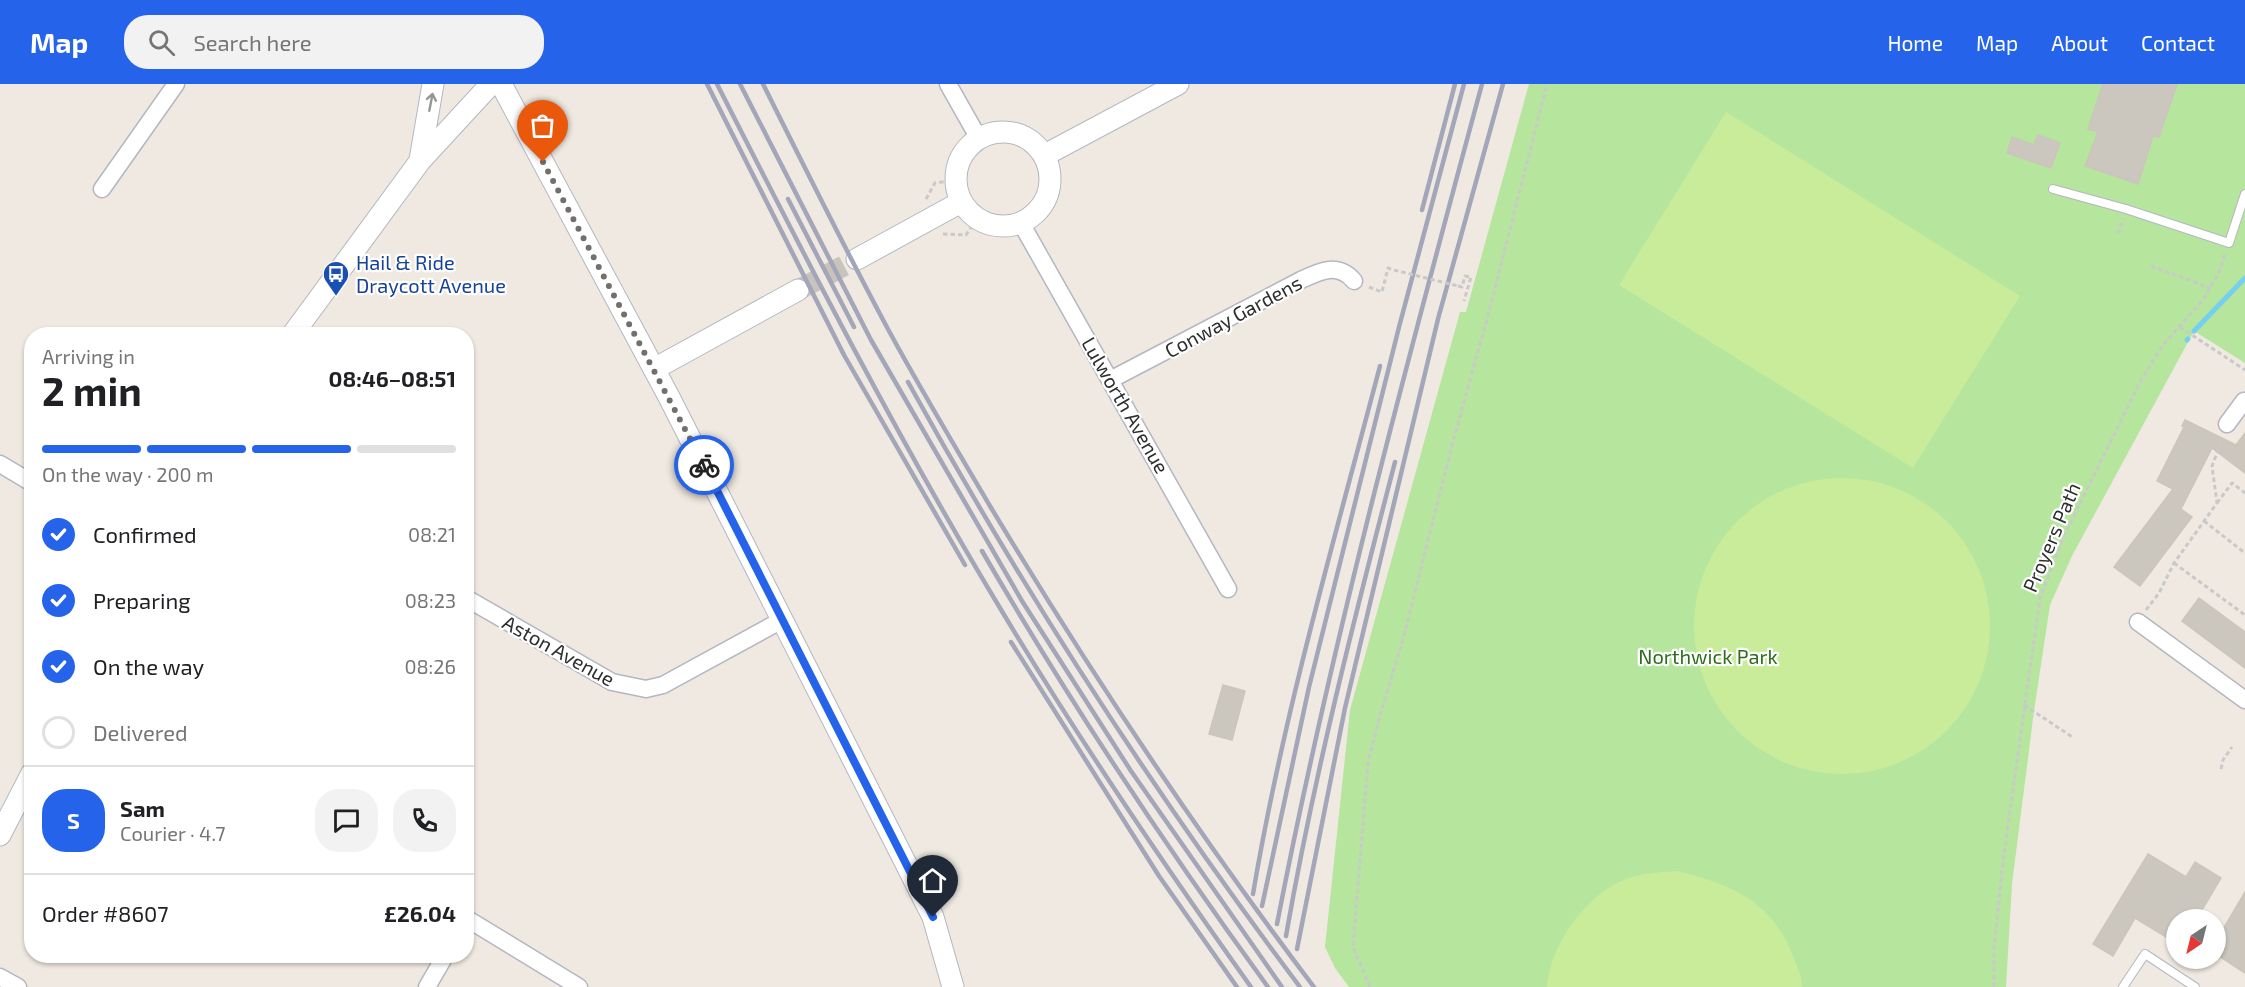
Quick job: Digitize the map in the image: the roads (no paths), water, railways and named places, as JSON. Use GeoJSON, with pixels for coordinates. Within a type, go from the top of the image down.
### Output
{"type":"FeatureCollection","features":[{"type":"Feature","properties":{"kind":"street"},"geometry":{"type":"LineString","coordinates":[[102,189],[176,84]]}},
{"type":"Feature","properties":{"kind":"street"},"geometry":{"type":"LineString","coordinates":[[420,161],[434,84]]}},
{"type":"Feature","properties":{"kind":"street"},"geometry":{"type":"LineString","coordinates":[[298,327],[420,161],[491,84]]}},
{"type":"Feature","properties":{"kind":"street"},"geometry":{"type":"LineString","coordinates":[[501,84],[654,369],[933,917],[953,987]]}},
{"type":"Feature","properties":{"kind":"street"},"geometry":{"type":"LineString","coordinates":[[948,84],[978,137]]}},
{"type":"Feature","properties":{"kind":"street"},"geometry":{"type":"LineString","coordinates":[[1045,155],[1178,84]]}},
{"type":"Feature","properties":{"kind":"street"},"geometry":{"type":"LineString","coordinates":[[994,131],[1010,131],[1026,137],[1045,155],[1050,171],[1050,188],[1044,203],[1033,216],[1021,223],[1008,226],[992,225],[976,219],[961,202],[956,186],[956,170],[961,154],[978,137],[994,131]]}},
{"type":"Feature","properties":{"kind":"street"},"geometry":{"type":"LineString","coordinates":[[857,259],[961,202]]}},
{"type":"Feature","properties":{"kind":"street","name":"Lulworth Avenue"},"geometry":{"type":"LineString","coordinates":[[1021,223],[1112,379],[1228,589]]}},
{"type":"Feature","properties":{"kind":"street","name":"Conway Gardens"},"geometry":{"type":"LineString","coordinates":[[1112,379],[1325,269],[1347,273],[1353,281]]}},
{"type":"Feature","properties":{"kind":"street"},"geometry":{"type":"LineString","coordinates":[[654,369],[798,290]]}},
{"type":"Feature","properties":{"kind":"street"},"geometry":{"type":"LineString","coordinates":[[2227,424],[2245,402]]}},
{"type":"Feature","properties":{"kind":"street"},"geometry":{"type":"LineString","coordinates":[[0,464],[24,478]]}},
{"type":"Feature","properties":{"kind":"street","name":"Aston Avenue"},"geometry":{"type":"LineString","coordinates":[[474,603],[612,682],[646,689],[663,685],[782,620]]}},
{"type":"Feature","properties":{"kind":"street"},"geometry":{"type":"LineString","coordinates":[[2138,622],[2245,700]]}},
{"type":"Feature","properties":{"kind":"street"},"geometry":{"type":"LineString","coordinates":[[0,835],[24,788]]}},
{"type":"Feature","properties":{"kind":"street"},"geometry":{"type":"LineString","coordinates":[[474,923],[579,987]]}},
{"type":"Feature","properties":{"kind":"street"},"geometry":{"type":"LineString","coordinates":[[427,987],[441,963]]}},
{"type":"Feature","properties":{"kind":"street"},"geometry":{"type":"LineString","coordinates":[[0,976],[18,987]]}},
{"type":"Feature","properties":{"kind":"lane"},"geometry":{"type":"LineString","coordinates":[[2053,189],[2126,209],[2229,243],[2245,195]]}},
{"type":"Feature","properties":{"kind":"lane"},"geometry":{"type":"LineString","coordinates":[[2123,987],[2145,954],[2195,987]]}},
{"type":"Feature","properties":{"kind":"waterway"},"geometry":{"type":"LineString","coordinates":[[2194,331],[2245,278]]}},
{"type":"Feature","properties":{"kind":"tunnel"},"geometry":{"type":"LineString","coordinates":[[798,290],[857,259]]}},
{"type":"Feature","properties":{"kind":"railway"},"geometry":{"type":"LineString","coordinates":[[707,84],[844,355],[965,565]]}},
{"type":"Feature","properties":{"kind":"railway"},"geometry":{"type":"LineString","coordinates":[[717,84],[855,351],[965,548],[1032,661],[1092,755],[1251,987]]}},
{"type":"Feature","properties":{"kind":"railway"},"geometry":{"type":"LineString","coordinates":[[740,84],[871,340],[1022,601],[1131,771],[1282,987]]}},
{"type":"Feature","properties":{"kind":"railway"},"geometry":{"type":"LineString","coordinates":[[763,84],[889,331],[990,506],[1106,691],[1186,811],[1314,987]]}},
{"type":"Feature","properties":{"kind":"railway"},"geometry":{"type":"LineString","coordinates":[[1422,210],[1455,84]]}},
{"type":"Feature","properties":{"kind":"railway"},"geometry":{"type":"LineString","coordinates":[[1262,906],[1309,687],[1399,327],[1464,84]]}},
{"type":"Feature","properties":{"kind":"railway"},"geometry":{"type":"LineString","coordinates":[[1277,924],[1346,607],[1482,84]]}},
{"type":"Feature","properties":{"kind":"railway"},"geometry":{"type":"LineString","coordinates":[[1297,949],[1345,708],[1438,319],[1503,84]]}},
{"type":"Feature","properties":{"kind":"railway"},"geometry":{"type":"LineString","coordinates":[[788,199],[854,327]]}},
{"type":"Feature","properties":{"kind":"railway"},"geometry":{"type":"LineString","coordinates":[[1253,894],[1294,695],[1380,366]]}},
{"type":"Feature","properties":{"kind":"railway"},"geometry":{"type":"LineString","coordinates":[[908,382],[998,538],[1094,692],[1194,841],[1300,987]]}},
{"type":"Feature","properties":{"kind":"railway"},"geometry":{"type":"LineString","coordinates":[[1286,936],[1322,757],[1395,462]]}},
{"type":"Feature","properties":{"kind":"railway"},"geometry":{"type":"LineString","coordinates":[[982,551],[1049,663],[1119,773],[1268,987]]}},
{"type":"Feature","properties":{"kind":"railway"},"geometry":{"type":"LineString","coordinates":[[1011,642],[1159,876],[1237,987]]}},
{"type":"Feature","properties":{"kind":"place","name":"Hail & Ride Draycott Avenue"},"geometry":{"type":"Point","coordinates":[336,297]}},
{"type":"Feature","properties":{"kind":"park label","name":"Northwick Park"},"geometry":{"type":"Point","coordinates":[1708,656]}}]}
